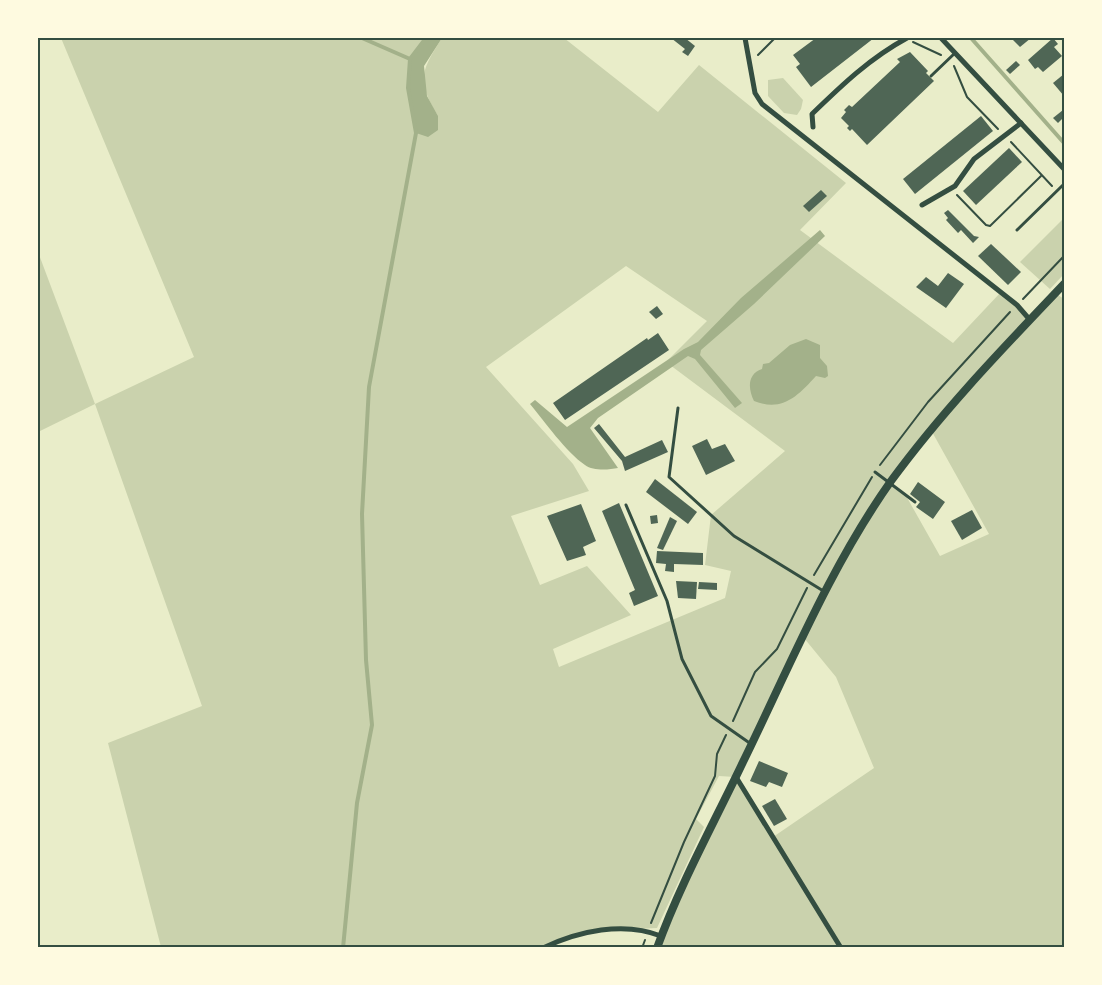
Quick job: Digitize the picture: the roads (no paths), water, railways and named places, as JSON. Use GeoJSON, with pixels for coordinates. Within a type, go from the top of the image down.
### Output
{"type":"FeatureCollection","features":[{"type":"Feature","properties":{"kind":"main road"},"geometry":{"type":"LineString","coordinates":[[657,948],[736,777],[853,542],[890,483],[942,414],[1065,284]]}},
{"type":"Feature","properties":{"kind":"street"},"geometry":{"type":"LineString","coordinates":[[745,38],[755,93],[762,104],[1017,305],[1030,320]]}},
{"type":"Feature","properties":{"kind":"street"},"geometry":{"type":"LineString","coordinates":[[813,127],[812,114],[855,73],[882,52],[907,38]]}},
{"type":"Feature","properties":{"kind":"street"},"geometry":{"type":"LineString","coordinates":[[941,38],[1065,169]]}},
{"type":"Feature","properties":{"kind":"street"},"geometry":{"type":"LineString","coordinates":[[922,205],[951,188],[974,159],[1022,123]]}},
{"type":"Feature","properties":{"kind":"street"},"geometry":{"type":"LineString","coordinates":[[736,777],[841,948]]}},
{"type":"Feature","properties":{"kind":"street"},"geometry":{"type":"LineString","coordinates":[[543,948],[568,936],[593,931],[626,929],[661,936]]}},
{"type":"Feature","properties":{"kind":"lane"},"geometry":{"type":"LineString","coordinates":[[932,76],[955,53]]}},
{"type":"Feature","properties":{"kind":"lane"},"geometry":{"type":"LineString","coordinates":[[1017,230],[1065,184]]}},
{"type":"Feature","properties":{"kind":"lane"},"geometry":{"type":"LineString","coordinates":[[678,408],[669,477],[734,536],[826,593]]}},
{"type":"Feature","properties":{"kind":"lane"},"geometry":{"type":"LineString","coordinates":[[875,472],[915,502]]}},
{"type":"Feature","properties":{"kind":"lane"},"geometry":{"type":"LineString","coordinates":[[626,505],[667,601],[682,659],[711,716],[752,745]]}},
{"type":"Feature","properties":{"kind":"waterway"},"geometry":{"type":"LineString","coordinates":[[362,38],[410,59]]}},
{"type":"Feature","properties":{"kind":"waterway"},"geometry":{"type":"LineString","coordinates":[[343,948],[357,803],[372,725],[366,660],[362,514],[369,387],[416,133],[408,88],[410,59],[426,38]]}},
{"type":"Feature","properties":{"kind":"waterway"},"geometry":{"type":"LineString","coordinates":[[971,38],[1064,143]]}}]}
